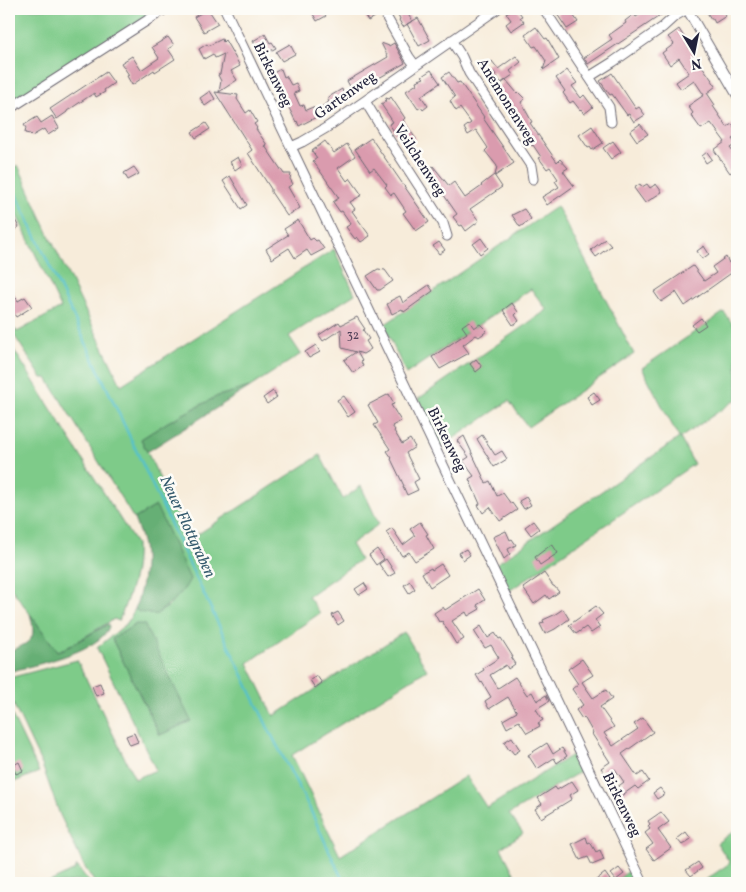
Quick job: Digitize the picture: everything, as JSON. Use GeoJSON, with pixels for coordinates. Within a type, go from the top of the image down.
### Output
{"type":"FeatureCollection","features":[{"type":"Feature","properties":{"kind":"street"},"geometry":{"type":"LineString","coordinates":[[9,109],[165,9]]}},
{"type":"Feature","properties":{"kind":"street","name":"Birkenweg"},"geometry":{"type":"LineString","coordinates":[[225,9],[643,883]]}},
{"type":"Feature","properties":{"kind":"street","name":"Gartenweg"},"geometry":{"type":"LineString","coordinates":[[291,146],[320,131],[497,9]]}},
{"type":"Feature","properties":{"kind":"street"},"geometry":{"type":"LineString","coordinates":[[544,9],[609,107],[611,122]]}},
{"type":"Feature","properties":{"kind":"street"},"geometry":{"type":"LineString","coordinates":[[589,77],[687,9],[737,95]]}},
{"type":"Feature","properties":{"kind":"street"},"geometry":{"type":"LineString","coordinates":[[387,18],[415,65]]}},
{"type":"Feature","properties":{"kind":"street","name":"Anemonenweg"},"geometry":{"type":"LineString","coordinates":[[451,40],[462,57],[469,73],[531,166],[533,179]]}},
{"type":"Feature","properties":{"kind":"street","name":"Veilchenweg"},"geometry":{"type":"LineString","coordinates":[[365,101],[443,223],[447,236]]}},
{"type":"Feature","properties":{"kind":"green space"},"geometry":{"type":"Polygon","coordinates":[[[9,9],[161,9],[9,104],[9,9]]]}},
{"type":"Feature","properties":{"kind":"green space"},"geometry":{"type":"Polygon","coordinates":[[[9,161],[12,168],[18,165],[49,235],[121,385],[334,249],[355,294],[289,336],[301,354],[250,387],[218,396],[168,422],[141,439],[189,540],[320,455],[343,499],[361,486],[379,524],[351,544],[360,560],[308,596],[320,613],[248,663],[274,716],[404,632],[427,670],[292,755],[340,856],[466,776],[487,808],[575,753],[583,770],[509,814],[523,833],[501,848],[519,883],[95,883],[84,866],[60,815],[42,765],[9,695],[9,678],[77,660],[135,779],[156,770],[97,648],[127,623],[135,609],[139,612],[155,615],[169,606],[185,588],[156,506],[134,519],[47,378],[42,378],[14,335],[13,331],[15,329],[17,332],[61,308],[9,199],[9,161]],[[136,624],[112,639],[160,735],[190,721],[136,624]]]}},
{"type":"Feature","properties":{"kind":"green space"},"geometry":{"type":"Polygon","coordinates":[[[557,206],[634,354],[528,427],[509,401],[441,447],[418,399],[547,310],[531,289],[406,374],[384,325],[557,206]]]}},
{"type":"Feature","properties":{"kind":"green space"},"geometry":{"type":"Polygon","coordinates":[[[724,312],[737,330],[737,399],[680,438],[694,464],[509,591],[496,564],[679,438],[642,368],[724,312]]]}},
{"type":"Feature","properties":{"kind":"green space"},"geometry":{"type":"Polygon","coordinates":[[[9,342],[136,544],[136,565],[119,621],[114,619],[68,647],[57,651],[9,585],[9,342]]]}},
{"type":"Feature","properties":{"kind":"green space"},"geometry":{"type":"Polygon","coordinates":[[[250,387],[147,452],[141,439],[168,422],[218,396],[250,387]]]}},
{"type":"Feature","properties":{"kind":"green space"},"geometry":{"type":"Polygon","coordinates":[[[156,506],[190,579],[179,595],[155,615],[139,612],[135,609],[142,583],[144,556],[141,538],[134,519],[156,506]]]}},
{"type":"Feature","properties":{"kind":"green space"},"geometry":{"type":"Polygon","coordinates":[[[30,614],[57,651],[68,647],[108,624],[109,627],[103,636],[93,644],[80,650],[9,672],[9,652],[31,639],[33,629],[30,614]]]}},
{"type":"Feature","properties":{"kind":"green space"},"geometry":{"type":"Polygon","coordinates":[[[136,624],[144,624],[191,721],[160,735],[112,639],[136,624]]]}},
{"type":"Feature","properties":{"kind":"green space"},"geometry":{"type":"Polygon","coordinates":[[[9,709],[39,772],[14,782],[9,780],[9,709]]]}},
{"type":"Feature","properties":{"kind":"green space"},"geometry":{"type":"Polygon","coordinates":[[[737,829],[737,883],[701,883],[730,863],[717,843],[737,829]]]}},
{"type":"Feature","properties":{"kind":"green space"},"geometry":{"type":"Polygon","coordinates":[[[77,866],[90,883],[83,883],[79,880],[67,883],[47,883],[75,870],[77,866]]]}},
{"type":"Feature","properties":{"kind":"green space"},"geometry":{"type":"Polygon","coordinates":[[[630,870],[637,883],[613,883],[630,870]]]}},
{"type":"Feature","properties":{"kind":"building"},"geometry":{"type":"Polygon","coordinates":[[[208,9],[218,24],[204,32],[194,17],[208,9]]]}},
{"type":"Feature","properties":{"kind":"building"},"geometry":{"type":"Polygon","coordinates":[[[321,9],[326,16],[317,21],[313,14],[321,9]]]}},
{"type":"Feature","properties":{"kind":"building"},"geometry":{"type":"Polygon","coordinates":[[[361,9],[370,9],[375,17],[368,21],[361,9]]]}},
{"type":"Feature","properties":{"kind":"building"},"geometry":{"type":"Polygon","coordinates":[[[405,9],[412,21],[403,27],[397,12],[405,9]]]}},
{"type":"Feature","properties":{"kind":"building"},"geometry":{"type":"Polygon","coordinates":[[[517,9],[524,22],[511,31],[506,24],[511,20],[506,13],[517,9]]]}},
{"type":"Feature","properties":{"kind":"building"},"geometry":{"type":"Polygon","coordinates":[[[565,9],[569,9],[578,22],[567,29],[557,14],[565,9]]]}},
{"type":"Feature","properties":{"kind":"building"},"geometry":{"type":"Polygon","coordinates":[[[648,9],[670,9],[588,64],[584,58],[612,39],[609,35],[626,23],[625,21],[634,14],[636,17],[648,9]]]}},
{"type":"Feature","properties":{"kind":"building"},"geometry":{"type":"Polygon","coordinates":[[[705,9],[721,9],[726,16],[715,23],[705,9]]]}},
{"type":"Feature","properties":{"kind":"building"},"geometry":{"type":"Polygon","coordinates":[[[418,18],[430,40],[419,46],[407,24],[418,18]]]}},
{"type":"Feature","properties":{"kind":"building"},"geometry":{"type":"Polygon","coordinates":[[[536,27],[545,39],[547,38],[559,59],[543,70],[546,61],[536,46],[533,47],[525,35],[536,27]]]}},
{"type":"Feature","properties":{"kind":"building"},"geometry":{"type":"Polygon","coordinates":[[[679,29],[686,43],[716,86],[707,93],[715,105],[713,106],[727,127],[732,124],[737,132],[737,136],[732,139],[736,144],[730,148],[737,157],[737,168],[730,173],[714,150],[725,142],[711,123],[701,129],[691,115],[693,113],[688,106],[704,95],[694,80],[681,89],[676,82],[689,73],[679,58],[670,65],[662,53],[674,44],[668,37],[679,29]]]}},
{"type":"Feature","properties":{"kind":"building"},"geometry":{"type":"Polygon","coordinates":[[[265,34],[270,43],[272,42],[276,48],[261,56],[253,41],[265,34]]]}},
{"type":"Feature","properties":{"kind":"building"},"geometry":{"type":"Polygon","coordinates":[[[168,37],[174,45],[168,49],[175,59],[132,85],[127,76],[129,75],[121,63],[132,56],[141,70],[159,58],[152,47],[168,37]]]}},
{"type":"Feature","properties":{"kind":"building"},"geometry":{"type":"Polygon","coordinates":[[[222,39],[223,42],[225,40],[240,66],[231,71],[237,80],[219,92],[221,81],[218,75],[220,74],[224,54],[215,58],[213,54],[204,59],[199,49],[222,39]]]}},
{"type":"Feature","properties":{"kind":"building"},"geometry":{"type":"Polygon","coordinates":[[[381,43],[389,46],[394,43],[405,63],[358,90],[355,85],[351,88],[347,81],[388,57],[381,43]]]}},
{"type":"Feature","properties":{"kind":"building"},"geometry":{"type":"Polygon","coordinates":[[[290,44],[295,54],[282,61],[276,52],[290,44]]]}},
{"type":"Feature","properties":{"kind":"building"},"geometry":{"type":"Polygon","coordinates":[[[516,56],[521,62],[510,71],[513,75],[501,83],[494,72],[485,78],[480,69],[492,61],[498,69],[516,56]]]}},
{"type":"Feature","properties":{"kind":"building"},"geometry":{"type":"Polygon","coordinates":[[[281,69],[284,77],[286,76],[291,85],[296,83],[299,91],[294,93],[300,106],[304,105],[306,110],[313,107],[315,111],[329,102],[327,98],[342,89],[346,102],[299,126],[275,82],[273,83],[269,75],[281,69]]]}},
{"type":"Feature","properties":{"kind":"building"},"geometry":{"type":"Polygon","coordinates":[[[431,70],[440,83],[421,96],[428,106],[423,110],[421,107],[418,109],[406,91],[417,84],[416,81],[424,78],[422,76],[431,70]]]}},
{"type":"Feature","properties":{"kind":"building"},"geometry":{"type":"Polygon","coordinates":[[[567,70],[577,83],[572,86],[581,98],[584,95],[593,107],[584,114],[573,101],[570,103],[563,93],[565,91],[556,78],[567,70]]]}},
{"type":"Feature","properties":{"kind":"building"},"geometry":{"type":"Polygon","coordinates":[[[106,72],[114,83],[104,90],[105,92],[96,97],[94,93],[57,119],[50,109],[106,72]]]}},
{"type":"Feature","properties":{"kind":"building"},"geometry":{"type":"Polygon","coordinates":[[[449,72],[457,83],[460,82],[514,163],[495,176],[497,166],[485,151],[488,148],[476,130],[468,135],[464,128],[471,123],[460,108],[456,111],[450,101],[455,97],[442,77],[449,72]]]}},
{"type":"Feature","properties":{"kind":"building"},"geometry":{"type":"Polygon","coordinates":[[[612,73],[636,109],[639,107],[645,115],[634,122],[600,81],[612,73]]]}},
{"type":"Feature","properties":{"kind":"building"},"geometry":{"type":"Polygon","coordinates":[[[506,80],[525,99],[521,102],[532,122],[530,123],[557,162],[560,159],[568,168],[563,171],[574,186],[547,205],[542,197],[559,187],[555,181],[558,179],[550,167],[547,169],[539,158],[541,157],[494,90],[506,80]]]}},
{"type":"Feature","properties":{"kind":"building"},"geometry":{"type":"Polygon","coordinates":[[[210,91],[215,99],[205,106],[200,98],[210,91]]]}},
{"type":"Feature","properties":{"kind":"building"},"geometry":{"type":"Polygon","coordinates":[[[215,92],[238,95],[237,99],[246,113],[250,110],[257,122],[254,124],[256,129],[267,145],[265,146],[284,174],[291,174],[290,179],[293,184],[288,187],[300,208],[287,216],[248,153],[252,150],[215,92]]]}},
{"type":"Feature","properties":{"kind":"building"},"geometry":{"type":"Polygon","coordinates":[[[391,97],[416,139],[405,147],[389,124],[393,122],[381,104],[385,102],[386,98],[389,99],[391,97]]]}},
{"type":"Feature","properties":{"kind":"building"},"geometry":{"type":"Polygon","coordinates":[[[52,116],[59,128],[48,135],[44,129],[32,136],[25,133],[26,128],[24,125],[37,117],[41,123],[52,116]]]}},
{"type":"Feature","properties":{"kind":"building"},"geometry":{"type":"Polygon","coordinates":[[[206,123],[210,129],[196,138],[192,132],[206,123]]]}},
{"type":"Feature","properties":{"kind":"building"},"geometry":{"type":"Polygon","coordinates":[[[640,124],[648,134],[637,141],[630,131],[640,124]]]}},
{"type":"Feature","properties":{"kind":"building"},"geometry":{"type":"Polygon","coordinates":[[[592,126],[603,143],[592,150],[590,147],[588,148],[579,135],[592,126]]]}},
{"type":"Feature","properties":{"kind":"building"},"geometry":{"type":"Polygon","coordinates":[[[371,138],[429,222],[416,231],[403,213],[406,211],[394,193],[391,195],[385,187],[387,185],[374,168],[370,171],[355,149],[371,138]]]}},
{"type":"Feature","properties":{"kind":"building"},"geometry":{"type":"Polygon","coordinates":[[[325,141],[334,153],[347,144],[355,156],[338,168],[347,181],[350,178],[362,195],[350,202],[355,209],[352,211],[370,236],[361,242],[357,237],[355,239],[346,227],[351,224],[333,202],[339,198],[313,161],[317,158],[312,151],[325,141]]]}},
{"type":"Feature","properties":{"kind":"building"},"geometry":{"type":"Polygon","coordinates":[[[613,141],[621,152],[611,159],[603,148],[613,141]]]}},
{"type":"Feature","properties":{"kind":"building"},"geometry":{"type":"Polygon","coordinates":[[[707,152],[712,159],[706,163],[702,156],[707,152]]]}},
{"type":"Feature","properties":{"kind":"building"},"geometry":{"type":"Polygon","coordinates":[[[238,157],[242,165],[235,170],[230,162],[238,157]]]}},
{"type":"Feature","properties":{"kind":"building"},"geometry":{"type":"Polygon","coordinates":[[[433,166],[449,186],[454,182],[465,198],[494,175],[502,187],[470,209],[479,221],[466,231],[453,217],[457,214],[439,188],[436,190],[423,173],[433,166]]]}},
{"type":"Feature","properties":{"kind":"building"},"geometry":{"type":"Polygon","coordinates":[[[134,167],[139,174],[128,180],[124,173],[134,167]]]}},
{"type":"Feature","properties":{"kind":"building"},"geometry":{"type":"Polygon","coordinates":[[[230,176],[247,205],[241,209],[223,181],[230,176]]]}},
{"type":"Feature","properties":{"kind":"building"},"geometry":{"type":"Polygon","coordinates":[[[640,184],[642,187],[647,184],[650,188],[656,184],[662,192],[645,203],[634,188],[640,184]]]}},
{"type":"Feature","properties":{"kind":"building"},"geometry":{"type":"Polygon","coordinates":[[[524,209],[531,219],[520,227],[512,215],[524,209]]]}},
{"type":"Feature","properties":{"kind":"building"},"geometry":{"type":"Polygon","coordinates":[[[9,210],[19,227],[9,233],[9,210]]]}},
{"type":"Feature","properties":{"kind":"building"},"geometry":{"type":"Polygon","coordinates":[[[298,220],[310,240],[313,238],[316,241],[318,240],[324,249],[311,256],[307,250],[295,258],[289,248],[272,259],[266,249],[288,235],[284,229],[298,220]]]}},
{"type":"Feature","properties":{"kind":"building"},"geometry":{"type":"Polygon","coordinates":[[[481,238],[488,248],[480,254],[473,244],[481,238]]]}},
{"type":"Feature","properties":{"kind":"building"},"geometry":{"type":"Polygon","coordinates":[[[605,239],[611,246],[596,257],[591,250],[605,239]]]}},
{"type":"Feature","properties":{"kind":"building"},"geometry":{"type":"Polygon","coordinates":[[[439,242],[445,250],[439,254],[433,246],[439,242]]]}},
{"type":"Feature","properties":{"kind":"building"},"geometry":{"type":"Polygon","coordinates":[[[704,246],[709,254],[702,259],[697,251],[704,246]]]}},
{"type":"Feature","properties":{"kind":"building"},"geometry":{"type":"Polygon","coordinates":[[[726,257],[729,263],[737,257],[737,269],[685,306],[676,292],[661,302],[654,292],[693,266],[704,281],[716,273],[712,267],[726,257]]]}},
{"type":"Feature","properties":{"kind":"building"},"geometry":{"type":"Polygon","coordinates":[[[378,269],[385,270],[393,281],[380,290],[377,290],[367,276],[378,269]]]}},
{"type":"Feature","properties":{"kind":"building"},"geometry":{"type":"Polygon","coordinates":[[[429,285],[433,291],[404,312],[402,309],[392,314],[387,304],[390,301],[400,296],[403,303],[429,285]]]}},
{"type":"Feature","properties":{"kind":"building"},"geometry":{"type":"Polygon","coordinates":[[[9,286],[18,301],[25,297],[32,307],[16,317],[9,305],[9,286]]]}},
{"type":"Feature","properties":{"kind":"building"},"geometry":{"type":"Polygon","coordinates":[[[512,303],[518,312],[515,315],[519,321],[513,325],[503,310],[512,303]]]}},
{"type":"Feature","properties":{"kind":"building"},"geometry":{"type":"Polygon","coordinates":[[[357,317],[365,329],[363,330],[369,339],[366,341],[371,349],[363,354],[357,352],[363,366],[353,373],[344,360],[356,352],[342,348],[341,329],[323,341],[319,335],[339,322],[341,325],[357,317]]]}},
{"type":"Feature","properties":{"kind":"building"},"geometry":{"type":"Polygon","coordinates":[[[701,318],[706,325],[697,331],[692,325],[701,318]]]}},
{"type":"Feature","properties":{"kind":"building"},"geometry":{"type":"Polygon","coordinates":[[[469,321],[474,328],[480,324],[487,331],[479,337],[476,335],[463,345],[469,353],[440,369],[432,357],[467,333],[462,326],[469,321]]]}},
{"type":"Feature","properties":{"kind":"building"},"geometry":{"type":"Polygon","coordinates":[[[316,345],[320,352],[309,358],[305,352],[316,345]]]}},
{"type":"Feature","properties":{"kind":"building"},"geometry":{"type":"Polygon","coordinates":[[[476,359],[482,367],[476,372],[470,364],[476,359]]]}},
{"type":"Feature","properties":{"kind":"building"},"geometry":{"type":"Polygon","coordinates":[[[273,391],[277,397],[267,404],[263,398],[273,391]]]}},
{"type":"Feature","properties":{"kind":"building"},"geometry":{"type":"Polygon","coordinates":[[[594,392],[600,400],[592,405],[587,397],[594,392]]]}},
{"type":"Feature","properties":{"kind":"building"},"geometry":{"type":"Polygon","coordinates":[[[389,394],[394,404],[391,405],[401,421],[392,426],[394,431],[402,444],[410,439],[415,447],[406,453],[419,479],[414,482],[418,490],[407,495],[392,458],[387,451],[390,449],[374,425],[378,423],[368,405],[389,394]]]}},
{"type":"Feature","properties":{"kind":"building"},"geometry":{"type":"Polygon","coordinates":[[[344,396],[355,412],[348,417],[337,400],[344,396]]]}},
{"type":"Feature","properties":{"kind":"building"},"geometry":{"type":"Polygon","coordinates":[[[482,435],[495,455],[502,451],[507,459],[494,467],[477,439],[482,435]]]}},
{"type":"Feature","properties":{"kind":"building"},"geometry":{"type":"Polygon","coordinates":[[[464,436],[486,483],[490,481],[497,496],[503,493],[517,510],[500,521],[490,507],[483,513],[478,505],[480,504],[469,479],[474,476],[463,461],[469,457],[457,441],[464,436]]]}},
{"type":"Feature","properties":{"kind":"building"},"geometry":{"type":"Polygon","coordinates":[[[526,497],[531,505],[524,509],[519,501],[526,497]]]}},
{"type":"Feature","properties":{"kind":"building"},"geometry":{"type":"Polygon","coordinates":[[[533,521],[539,529],[531,535],[525,527],[533,521]]]}},
{"type":"Feature","properties":{"kind":"building"},"geometry":{"type":"Polygon","coordinates":[[[420,522],[428,534],[426,535],[434,549],[415,561],[409,552],[402,556],[386,532],[392,528],[403,545],[415,536],[410,529],[420,522]]]}},
{"type":"Feature","properties":{"kind":"building"},"geometry":{"type":"Polygon","coordinates":[[[506,531],[510,540],[512,539],[516,545],[508,549],[510,554],[504,559],[493,537],[506,531]]]}},
{"type":"Feature","properties":{"kind":"building"},"geometry":{"type":"Polygon","coordinates":[[[552,544],[558,553],[540,565],[535,557],[552,544]]]}},
{"type":"Feature","properties":{"kind":"building"},"geometry":{"type":"Polygon","coordinates":[[[377,549],[384,559],[376,565],[369,555],[377,549]]]}},
{"type":"Feature","properties":{"kind":"building"},"geometry":{"type":"Polygon","coordinates":[[[466,549],[470,555],[463,560],[459,553],[466,549]]]}},
{"type":"Feature","properties":{"kind":"building"},"geometry":{"type":"Polygon","coordinates":[[[386,559],[395,573],[388,577],[379,564],[386,559]]]}},
{"type":"Feature","properties":{"kind":"building"},"geometry":{"type":"Polygon","coordinates":[[[441,564],[448,575],[430,587],[422,573],[431,568],[432,570],[441,564]]]}},
{"type":"Feature","properties":{"kind":"building"},"geometry":{"type":"Polygon","coordinates":[[[544,573],[559,592],[549,599],[546,595],[534,604],[523,588],[544,573]]]}},
{"type":"Feature","properties":{"kind":"building"},"geometry":{"type":"Polygon","coordinates":[[[410,581],[415,589],[409,593],[404,585],[410,581]]]}},
{"type":"Feature","properties":{"kind":"building"},"geometry":{"type":"Polygon","coordinates":[[[364,583],[368,589],[359,595],[355,589],[364,583]]]}},
{"type":"Feature","properties":{"kind":"building"},"geometry":{"type":"Polygon","coordinates":[[[478,589],[485,600],[477,605],[480,609],[468,616],[466,612],[452,621],[464,639],[456,644],[442,621],[439,622],[434,613],[443,607],[445,610],[478,589]]]}},
{"type":"Feature","properties":{"kind":"building"},"geometry":{"type":"Polygon","coordinates":[[[596,606],[603,614],[595,620],[600,627],[591,633],[586,627],[576,634],[569,625],[596,606]]]}},
{"type":"Feature","properties":{"kind":"building"},"geometry":{"type":"Polygon","coordinates":[[[563,609],[569,619],[545,634],[540,624],[544,623],[543,620],[563,609]]]}},
{"type":"Feature","properties":{"kind":"building"},"geometry":{"type":"Polygon","coordinates":[[[338,612],[344,621],[338,625],[332,615],[338,612]]]}},
{"type":"Feature","properties":{"kind":"building"},"geometry":{"type":"Polygon","coordinates":[[[481,626],[488,638],[495,633],[499,639],[501,638],[513,657],[511,658],[515,664],[508,669],[506,665],[490,675],[498,688],[515,677],[527,695],[532,692],[537,701],[546,695],[549,701],[536,709],[543,720],[538,723],[540,726],[527,733],[519,721],[507,728],[503,720],[517,712],[508,697],[489,709],[485,701],[491,697],[476,675],[499,658],[491,645],[485,648],[474,631],[481,626]]]}},
{"type":"Feature","properties":{"kind":"building"},"geometry":{"type":"Polygon","coordinates":[[[582,659],[593,675],[582,682],[593,698],[606,690],[612,699],[600,707],[614,727],[604,733],[613,746],[638,729],[634,724],[643,718],[653,732],[622,754],[637,776],[643,772],[649,781],[638,789],[635,786],[621,796],[616,788],[624,782],[615,769],[606,775],[601,768],[610,762],[592,734],[584,717],[582,719],[576,710],[583,705],[572,689],[578,684],[568,669],[582,659]]]}},
{"type":"Feature","properties":{"kind":"building"},"geometry":{"type":"Polygon","coordinates":[[[317,676],[322,683],[315,688],[310,680],[317,676]]]}},
{"type":"Feature","properties":{"kind":"building"},"geometry":{"type":"Polygon","coordinates":[[[100,683],[104,693],[96,696],[92,686],[100,683]]]}},
{"type":"Feature","properties":{"kind":"building"},"geometry":{"type":"Polygon","coordinates":[[[134,733],[138,742],[130,745],[126,736],[134,733]]]}},
{"type":"Feature","properties":{"kind":"building"},"geometry":{"type":"Polygon","coordinates":[[[512,737],[520,750],[514,754],[504,742],[512,737]]]}},
{"type":"Feature","properties":{"kind":"building"},"geometry":{"type":"Polygon","coordinates":[[[547,743],[553,754],[562,748],[567,756],[557,763],[554,758],[537,769],[528,755],[547,743]]]}},
{"type":"Feature","properties":{"kind":"building"},"geometry":{"type":"Polygon","coordinates":[[[19,762],[23,771],[16,774],[12,766],[19,762]]]}},
{"type":"Feature","properties":{"kind":"building"},"geometry":{"type":"Polygon","coordinates":[[[572,781],[578,790],[570,795],[572,799],[541,818],[535,809],[542,804],[538,798],[555,787],[557,790],[572,781]]]}},
{"type":"Feature","properties":{"kind":"building"},"geometry":{"type":"Polygon","coordinates":[[[660,788],[665,794],[657,799],[653,793],[660,788]]]}},
{"type":"Feature","properties":{"kind":"building"},"geometry":{"type":"Polygon","coordinates":[[[661,812],[669,822],[658,830],[671,848],[654,860],[646,849],[653,844],[645,833],[650,829],[648,821],[661,812]]]}},
{"type":"Feature","properties":{"kind":"building"},"geometry":{"type":"Polygon","coordinates":[[[686,832],[691,839],[682,845],[677,839],[686,832]]]}},
{"type":"Feature","properties":{"kind":"building"},"geometry":{"type":"Polygon","coordinates":[[[586,837],[588,843],[590,842],[596,852],[600,850],[604,860],[592,865],[588,857],[580,860],[572,844],[586,837]]]}},
{"type":"Feature","properties":{"kind":"building"},"geometry":{"type":"Polygon","coordinates":[[[698,862],[702,868],[691,876],[686,870],[698,862]]]}},
{"type":"Feature","properties":{"kind":"building"},"geometry":{"type":"Polygon","coordinates":[[[619,868],[624,874],[616,880],[611,874],[619,868]]]}},
{"type":"Feature","properties":{"kind":"building"},"geometry":{"type":"Polygon","coordinates":[[[605,873],[610,880],[606,883],[592,883],[605,873]]]}},
{"type":"Feature","properties":{"kind":"waterway","name":"Neuer Flottgraben"},"geometry":{"type":"LineString","coordinates":[[9,179],[180,544],[269,730],[309,807],[344,883]]}}]}
